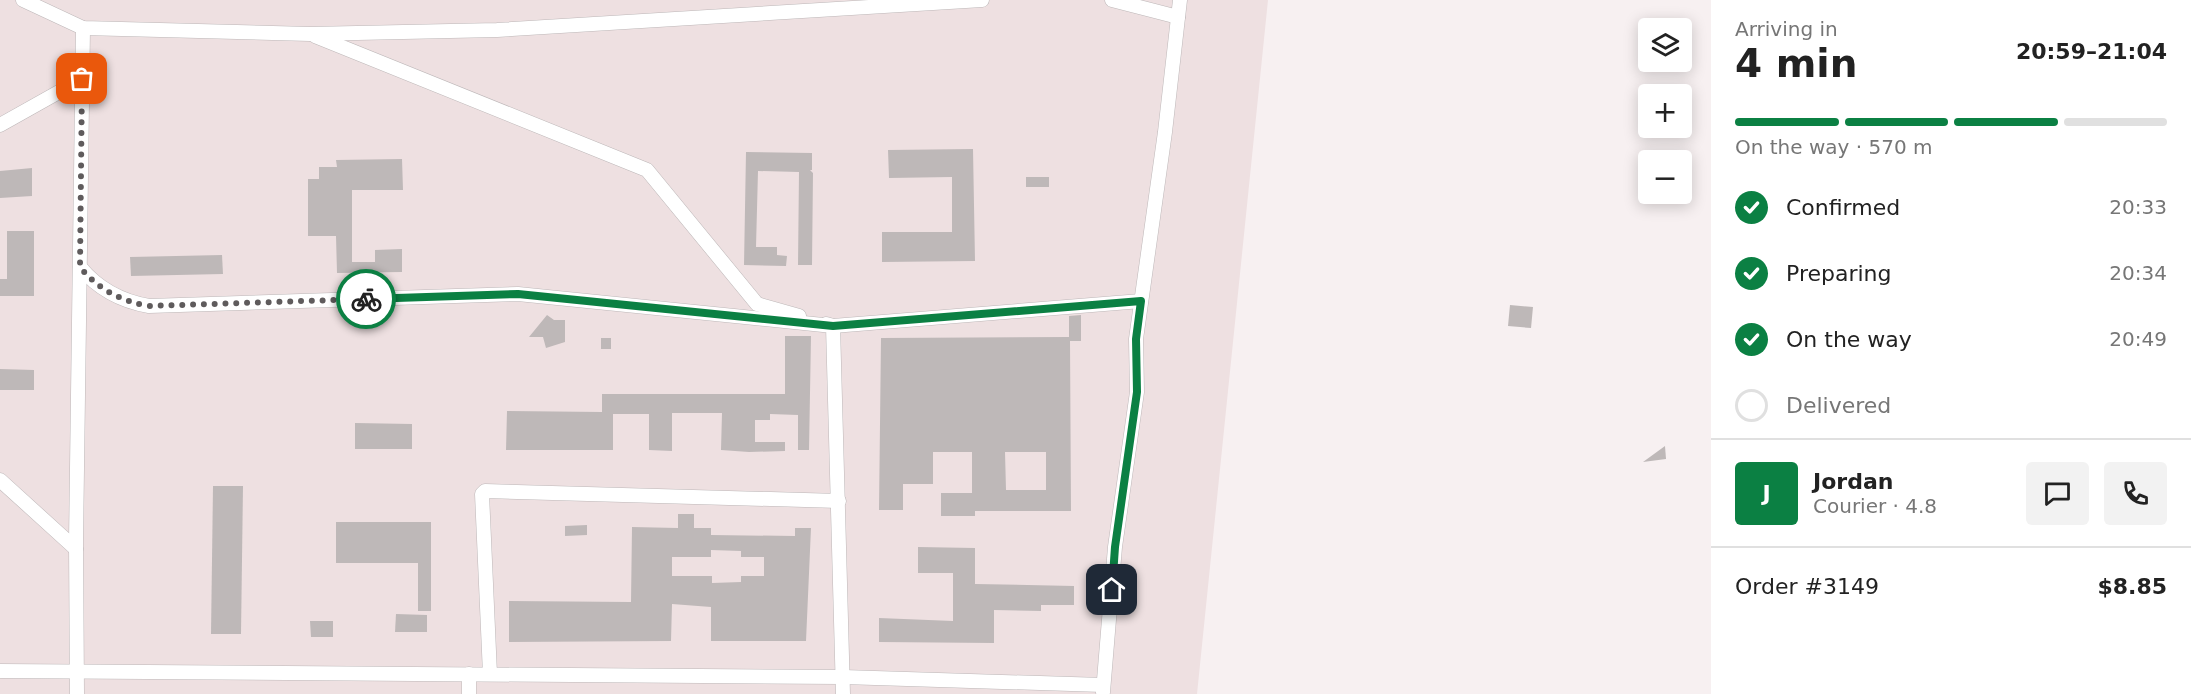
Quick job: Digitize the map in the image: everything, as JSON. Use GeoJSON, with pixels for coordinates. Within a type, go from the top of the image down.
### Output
{"type":"FeatureCollection","features":[{"type":"Feature","properties":{"kind":"street"},"geometry":{"type":"LineString","coordinates":[[25,1],[83,28],[310,34],[498,30],[797,6],[982,0]]}},
{"type":"Feature","properties":{"kind":"street"},"geometry":{"type":"LineString","coordinates":[[1112,0],[1178,17]]}},
{"type":"Feature","properties":{"kind":"street"},"geometry":{"type":"LineString","coordinates":[[0,671],[843,677],[1103,689],[1115,547],[1137,392],[1136,339],[1180,0]]}},
{"type":"Feature","properties":{"kind":"street"},"geometry":{"type":"LineString","coordinates":[[77,694],[76,549],[83,28]]}},
{"type":"Feature","properties":{"kind":"street"},"geometry":{"type":"LineString","coordinates":[[310,34],[647,170],[757,304],[833,326]]}},
{"type":"Feature","properties":{"kind":"street"},"geometry":{"type":"LineString","coordinates":[[0,125],[82,79]]}},
{"type":"Feature","properties":{"kind":"street"},"geometry":{"type":"LineString","coordinates":[[80,267],[95,283],[114,296],[149,306],[518,294],[833,326],[1141,301]]}},
{"type":"Feature","properties":{"kind":"street"},"geometry":{"type":"LineString","coordinates":[[833,326],[843,694]]}},
{"type":"Feature","properties":{"kind":"street"},"geometry":{"type":"LineString","coordinates":[[0,480],[76,549]]}},
{"type":"Feature","properties":{"kind":"street"},"geometry":{"type":"LineString","coordinates":[[490,674],[482,522],[482,494],[486,491],[839,501]]}},
{"type":"Feature","properties":{"kind":"street"},"geometry":{"type":"LineString","coordinates":[[469,674],[469,694]]}},
{"type":"Feature","properties":{"kind":"shaded area"},"geometry":{"type":"Polygon","coordinates":[[[0,0],[1268,0],[1197,694],[0,694],[0,0]]]}},
{"type":"Feature","properties":{"kind":"building"},"geometry":{"type":"Polygon","coordinates":[[[973,149],[975,261],[882,262],[882,232],[952,232],[952,177],[889,178],[888,150],[973,149]]]}},
{"type":"Feature","properties":{"kind":"building"},"geometry":{"type":"Polygon","coordinates":[[[746,152],[812,153],[812,170],[810,170],[813,173],[812,265],[798,265],[799,172],[758,171],[756,247],[777,247],[777,255],[787,256],[786,266],[744,265],[746,152]]]}},
{"type":"Feature","properties":{"kind":"building"},"geometry":{"type":"Polygon","coordinates":[[[402,159],[403,190],[352,190],[352,262],[375,262],[375,250],[402,249],[402,272],[337,273],[336,236],[308,236],[308,179],[319,179],[319,167],[337,167],[336,160],[402,159]]]}},
{"type":"Feature","properties":{"kind":"building"},"geometry":{"type":"Polygon","coordinates":[[[32,168],[32,196],[0,198],[0,171],[32,168]]]}},
{"type":"Feature","properties":{"kind":"building"},"geometry":{"type":"Polygon","coordinates":[[[1026,177],[1049,177],[1049,187],[1026,187],[1026,177]]]}},
{"type":"Feature","properties":{"kind":"building"},"geometry":{"type":"Polygon","coordinates":[[[7,231],[34,231],[34,296],[0,296],[0,279],[7,279],[7,231]]]}},
{"type":"Feature","properties":{"kind":"building"},"geometry":{"type":"Polygon","coordinates":[[[222,255],[223,274],[131,276],[130,257],[222,255]]]}},
{"type":"Feature","properties":{"kind":"building"},"geometry":{"type":"Polygon","coordinates":[[[1510,305],[1533,307],[1531,328],[1508,326],[1510,305]]]}},
{"type":"Feature","properties":{"kind":"building"},"geometry":{"type":"Polygon","coordinates":[[[547,315],[554,320],[565,320],[565,342],[546,348],[543,337],[529,337],[547,315]]]}},
{"type":"Feature","properties":{"kind":"building"},"geometry":{"type":"Polygon","coordinates":[[[1081,315],[1081,341],[1070,341],[1071,511],[975,511],[975,516],[941,516],[941,493],[972,493],[972,452],[933,452],[933,484],[903,484],[903,510],[879,510],[881,338],[1069,337],[1069,316],[1081,315]],[[1005,452],[1006,490],[1046,490],[1046,452],[1005,452]]]}},
{"type":"Feature","properties":{"kind":"building"},"geometry":{"type":"Polygon","coordinates":[[[785,336],[811,336],[809,450],[798,450],[798,415],[770,414],[770,420],[755,420],[755,442],[785,442],[785,451],[749,452],[721,450],[722,413],[672,413],[672,451],[649,450],[649,414],[613,414],[613,450],[506,450],[507,411],[602,412],[602,394],[785,394],[785,336]]]}},
{"type":"Feature","properties":{"kind":"building"},"geometry":{"type":"Polygon","coordinates":[[[601,338],[611,338],[611,349],[601,349],[601,338]]]}},
{"type":"Feature","properties":{"kind":"building"},"geometry":{"type":"Polygon","coordinates":[[[0,369],[34,370],[34,390],[0,390],[0,369]]]}},
{"type":"Feature","properties":{"kind":"building"},"geometry":{"type":"Polygon","coordinates":[[[355,423],[412,424],[412,449],[355,449],[355,423]]]}},
{"type":"Feature","properties":{"kind":"building"},"geometry":{"type":"Polygon","coordinates":[[[1665,446],[1666,459],[1643,462],[1665,446]]]}},
{"type":"Feature","properties":{"kind":"building"},"geometry":{"type":"Polygon","coordinates":[[[213,486],[243,486],[241,634],[211,634],[213,486]]]}},
{"type":"Feature","properties":{"kind":"building"},"geometry":{"type":"Polygon","coordinates":[[[678,514],[694,514],[694,528],[711,528],[711,535],[795,536],[795,528],[811,528],[806,641],[711,641],[711,607],[672,604],[671,641],[509,642],[509,601],[631,602],[632,527],[678,528],[678,514]],[[711,550],[711,557],[672,557],[672,576],[712,576],[712,583],[741,582],[741,576],[764,576],[764,557],[741,557],[741,551],[711,550]]]}},
{"type":"Feature","properties":{"kind":"building"},"geometry":{"type":"Polygon","coordinates":[[[336,522],[431,522],[431,611],[418,611],[418,563],[336,563],[336,522]]]}},
{"type":"Feature","properties":{"kind":"building"},"geometry":{"type":"Polygon","coordinates":[[[587,525],[587,535],[565,536],[565,526],[587,525]]]}},
{"type":"Feature","properties":{"kind":"building"},"geometry":{"type":"Polygon","coordinates":[[[918,547],[975,548],[975,584],[1074,586],[1074,605],[1041,605],[1041,611],[994,610],[994,643],[879,642],[879,618],[953,621],[953,573],[918,573],[918,547]]]}},
{"type":"Feature","properties":{"kind":"building"},"geometry":{"type":"Polygon","coordinates":[[[396,614],[427,615],[427,632],[395,632],[396,614]]]}},
{"type":"Feature","properties":{"kind":"building"},"geometry":{"type":"Polygon","coordinates":[[[310,621],[333,621],[333,637],[311,637],[310,621]]]}},
{"type":"Feature","properties":{"kind":"way so far"},"geometry":{"type":"LineString","coordinates":[[82,79],[80,267],[104,290],[125,301],[161,307],[366,299]]}},
{"type":"Feature","properties":{"kind":"route"},"geometry":{"type":"LineString","coordinates":[[366,299],[518,294],[833,326],[1141,301],[1136,339],[1137,392],[1115,547],[1112,590]]}}]}
